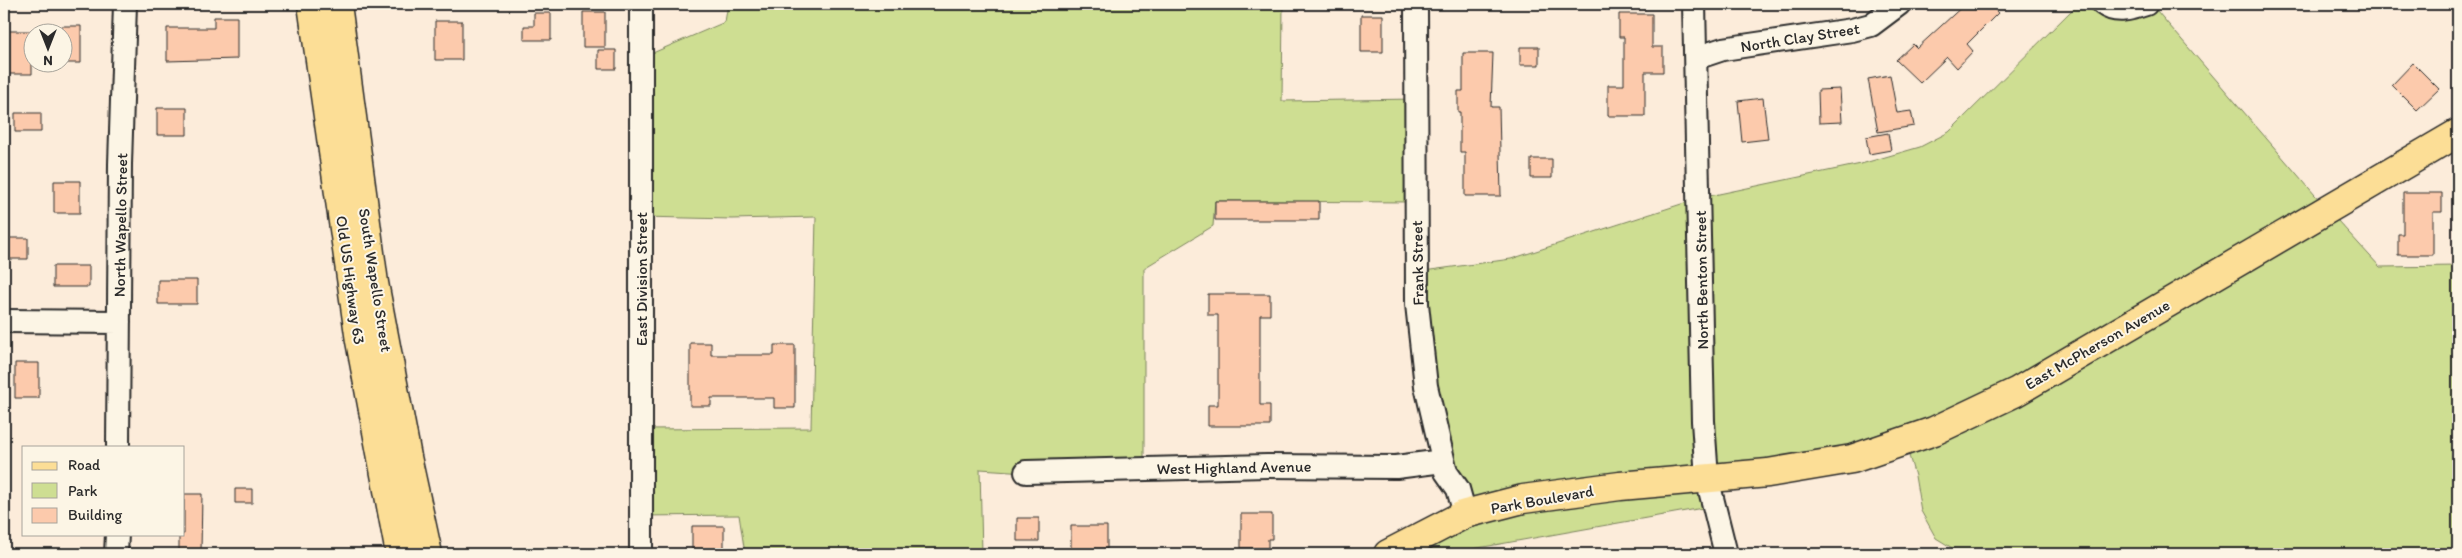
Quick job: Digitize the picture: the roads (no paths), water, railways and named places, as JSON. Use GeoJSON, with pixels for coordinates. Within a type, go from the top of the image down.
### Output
{"type":"FeatureCollection","features":[{"type":"Feature","properties":{"kind":"main road","name":"Old US Highway 63"},"geometry":{"type":"LineString","coordinates":[[312,4],[360,341],[400,554]]}},
{"type":"Feature","properties":{"kind":"main road","name":"South Wapello Street"},"geometry":{"type":"LineString","coordinates":[[337,4],[374,283],[407,457],[428,554]]}},
{"type":"Feature","properties":{"kind":"main road","name":"East McPherson Avenue"},"geometry":{"type":"LineString","coordinates":[[1707,478],[1768,474],[1852,459],[1934,431],[2016,392],[2458,133]]}},
{"type":"Feature","properties":{"kind":"main road","name":"Park Boulevard"},"geometry":{"type":"LineString","coordinates":[[1388,554],[1465,514],[1523,499],[1620,486],[1707,478]]}},
{"type":"Feature","properties":{"kind":"street","name":"North Wapello Street"},"geometry":{"type":"LineString","coordinates":[[118,446],[125,4]]}},
{"type":"Feature","properties":{"kind":"street","name":"East Division Street"},"geometry":{"type":"LineString","coordinates":[[641,4],[641,554]]}},
{"type":"Feature","properties":{"kind":"street","name":"Frank Street"},"geometry":{"type":"LineString","coordinates":[[1416,4],[1417,304],[1426,386],[1443,461],[1446,472],[1458,489],[1465,514]]}},
{"type":"Feature","properties":{"kind":"street","name":"North Benton Street"},"geometry":{"type":"LineString","coordinates":[[1694,4],[1703,421],[1707,478],[1726,554]]}},
{"type":"Feature","properties":{"kind":"street","name":"North Clay Street"},"geometry":{"type":"LineString","coordinates":[[1696,58],[1723,49],[1871,25],[1899,4]]}},
{"type":"Feature","properties":{"kind":"street"},"geometry":{"type":"LineString","coordinates":[[2103,4],[2110,9],[2129,10],[2146,4]]}},
{"type":"Feature","properties":{"kind":"street"},"geometry":{"type":"LineString","coordinates":[[4,321],[119,322]]}},
{"type":"Feature","properties":{"kind":"street","name":"West Highland Avenue"},"geometry":{"type":"LineString","coordinates":[[1026,472],[1267,466],[1396,467],[1443,461]]}},
{"type":"Feature","properties":{"kind":"street"},"geometry":{"type":"LineString","coordinates":[[116,554],[117,536]]}}]}
